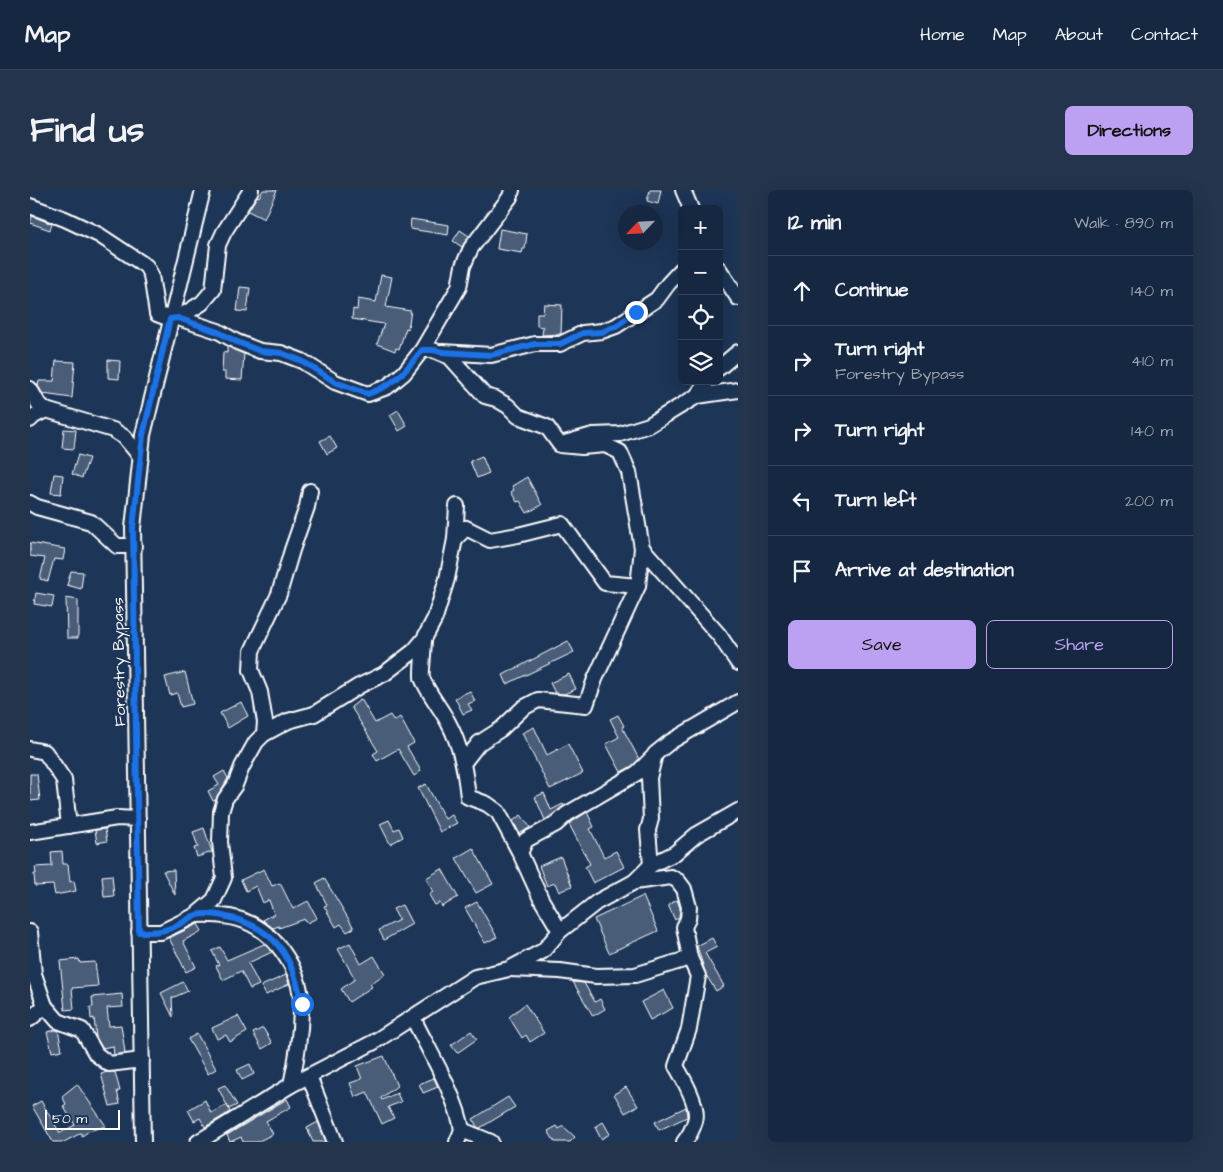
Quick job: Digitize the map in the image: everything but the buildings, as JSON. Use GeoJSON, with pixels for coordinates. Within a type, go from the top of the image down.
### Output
{"type":"FeatureCollection","features":[{"type":"Feature","properties":{"kind":"street","name":"Forestry Bypass"},"geometry":{"type":"LineString","coordinates":[[143,1142],[133,528],[143,435],[174,319],[203,190]]}},
{"type":"Feature","properties":{"kind":"street"},"geometry":{"type":"LineString","coordinates":[[174,319],[202,303],[213,290],[218,245],[224,232],[251,190]]}},
{"type":"Feature","properties":{"kind":"street"},"geometry":{"type":"LineString","coordinates":[[30,206],[65,219],[99,235],[146,266],[151,275],[158,314],[218,332],[260,351],[281,353],[302,361],[335,382],[368,394],[387,387],[404,373],[422,350],[459,288],[463,266],[471,248],[510,197],[512,190]]}},
{"type":"Feature","properties":{"kind":"street"},"geometry":{"type":"LineString","coordinates":[[683,190],[689,205]]}},
{"type":"Feature","properties":{"kind":"street"},"geometry":{"type":"LineString","coordinates":[[422,350],[491,355],[535,344],[560,344],[583,333],[602,332],[616,326],[657,299],[678,274]]}},
{"type":"Feature","properties":{"kind":"street"},"geometry":{"type":"LineString","coordinates":[[723,275],[738,298]]}},
{"type":"Feature","properties":{"kind":"street"},"geometry":{"type":"LineString","coordinates":[[442,352],[458,365],[485,396],[502,403],[518,416],[547,426],[560,445]]}},
{"type":"Feature","properties":{"kind":"street"},"geometry":{"type":"LineString","coordinates":[[723,365],[738,352]]}},
{"type":"Feature","properties":{"kind":"street"},"geometry":{"type":"LineString","coordinates":[[697,396],[704,385]]}},
{"type":"Feature","properties":{"kind":"street"},"geometry":{"type":"LineString","coordinates":[[30,388],[38,403],[46,410],[112,430],[124,437],[140,457]]}},
{"type":"Feature","properties":{"kind":"street"},"geometry":{"type":"LineString","coordinates":[[560,445],[593,435],[620,434],[648,425],[697,396],[738,390]]}},
{"type":"Feature","properties":{"kind":"street"},"geometry":{"type":"LineString","coordinates":[[30,420],[46,410]]}},
{"type":"Feature","properties":{"kind":"street"},"geometry":{"type":"LineString","coordinates":[[464,762],[479,743],[501,729],[523,708],[538,700],[586,705],[595,679],[638,586],[642,548],[629,472],[620,452],[605,445],[582,447],[560,445]]}},
{"type":"Feature","properties":{"kind":"street"},"geometry":{"type":"LineString","coordinates":[[264,734],[265,722],[260,692],[251,670],[252,651],[279,594],[307,507],[310,491]]}},
{"type":"Feature","properties":{"kind":"street"},"geometry":{"type":"LineString","coordinates":[[30,504],[91,522],[117,546],[134,546]]}},
{"type":"Feature","properties":{"kind":"street"},"geometry":{"type":"LineString","coordinates":[[139,932],[162,932],[196,915],[214,900],[224,878],[220,829],[221,812],[225,799],[235,785],[242,767],[256,742],[264,734],[288,721],[314,714],[359,686],[384,674],[414,652],[424,639],[437,610],[447,579],[455,539],[457,506]]}},
{"type":"Feature","properties":{"kind":"street"},"geometry":{"type":"LineString","coordinates":[[455,539],[466,528],[490,540],[518,536],[562,524],[605,583],[638,586]]}},
{"type":"Feature","properties":{"kind":"street"},"geometry":{"type":"LineString","coordinates":[[642,548],[719,636],[738,663]]}},
{"type":"Feature","properties":{"kind":"street"},"geometry":{"type":"LineString","coordinates":[[424,639],[424,660],[421,676],[448,722],[464,762],[468,797],[487,804],[498,812],[560,931]]}},
{"type":"Feature","properties":{"kind":"street"},"geometry":{"type":"LineString","coordinates":[[520,853],[526,840],[556,824],[567,814],[637,773],[655,754],[670,742],[738,702]]}},
{"type":"Feature","properties":{"kind":"street"},"geometry":{"type":"LineString","coordinates":[[30,749],[46,752],[64,780],[69,826]]}},
{"type":"Feature","properties":{"kind":"street"},"geometry":{"type":"LineString","coordinates":[[651,865],[648,830],[651,819],[648,778],[655,754]]}},
{"type":"Feature","properties":{"kind":"street"},"geometry":{"type":"LineString","coordinates":[[198,1142],[290,1085],[374,1042],[475,978],[509,969],[543,951],[560,931],[596,902],[634,882],[651,865],[675,853],[696,835],[737,814]]}},
{"type":"Feature","properties":{"kind":"street"},"geometry":{"type":"LineString","coordinates":[[30,832],[117,818],[138,819]]}},
{"type":"Feature","properties":{"kind":"street"},"geometry":{"type":"LineString","coordinates":[[634,882],[671,876],[678,881],[684,890],[689,907],[688,919],[684,927],[690,958],[698,976],[689,1029],[676,1066],[692,1099],[696,1110],[696,1120],[684,1142]]}},
{"type":"Feature","properties":{"kind":"street"},"geometry":{"type":"LineString","coordinates":[[196,915],[218,914],[249,923],[269,935],[282,949],[295,973],[302,1004],[300,1038],[290,1085]]}},
{"type":"Feature","properties":{"kind":"street"},"geometry":{"type":"LineString","coordinates":[[30,932],[32,974],[45,1006],[58,1021],[82,1030],[96,1054],[109,1064],[142,1060]]}},
{"type":"Feature","properties":{"kind":"street"},"geometry":{"type":"LineString","coordinates":[[509,969],[560,971],[596,976],[635,975],[690,958]]}},
{"type":"Feature","properties":{"kind":"street"},"geometry":{"type":"LineString","coordinates":[[30,1018],[45,1006]]}},
{"type":"Feature","properties":{"kind":"street"},"geometry":{"type":"LineString","coordinates":[[413,1018],[444,1080],[460,1119],[460,1136],[491,1142]]}},
{"type":"Feature","properties":{"kind":"street"},"geometry":{"type":"LineString","coordinates":[[309,1076],[335,1142]]}},
{"type":"Feature","properties":{"kind":"route"},"geometry":{"type":"LineString","coordinates":[[302,1004],[295,973],[282,949],[269,935],[249,923],[218,914],[196,915],[162,932],[139,932],[133,528],[143,435],[170,319],[178,318],[218,332],[260,351],[281,353],[302,361],[335,382],[368,394],[387,387],[404,373],[422,350],[491,355],[535,344],[560,344],[583,333],[602,332],[616,326],[636,312]]}}]}
